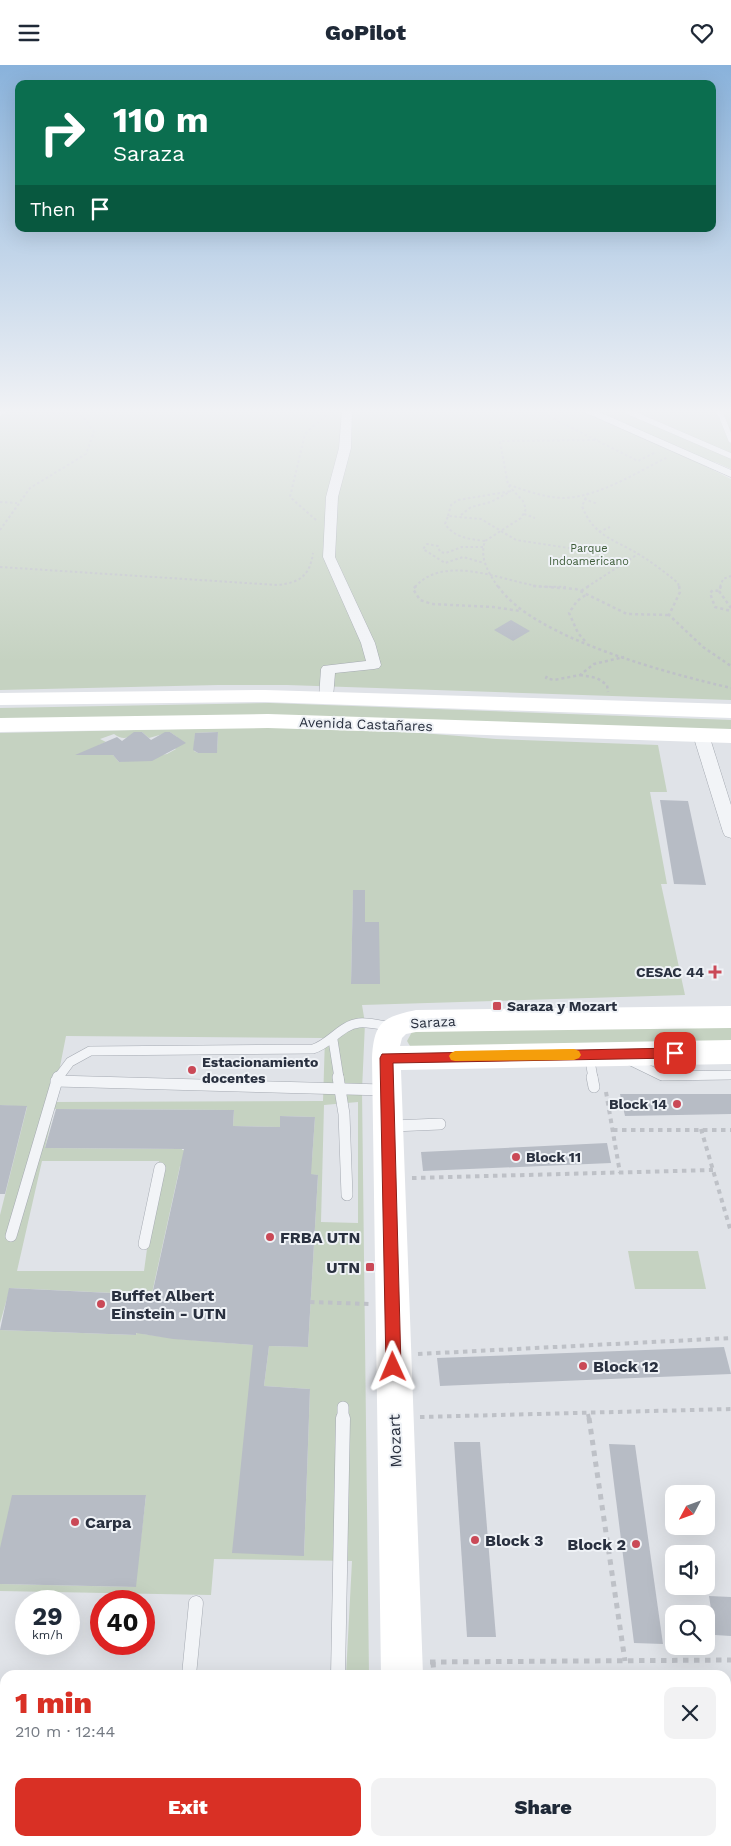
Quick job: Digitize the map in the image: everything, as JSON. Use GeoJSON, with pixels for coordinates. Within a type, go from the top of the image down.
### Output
{"type":"FeatureCollection","features":[{"type":"Feature","properties":{"kind":"main road","name":"Avenida Castañares"},"geometry":{"type":"LineString","coordinates":[[0,699],[265,696],[731,711]]}},
{"type":"Feature","properties":{"kind":"main road","name":"Avenida Castañares"},"geometry":{"type":"LineString","coordinates":[[0,725],[268,721],[731,736]]}},
{"type":"Feature","properties":{"kind":"main road","name":"Saraza"},"geometry":{"type":"LineString","coordinates":[[396,1049],[731,1017]]}},
{"type":"Feature","properties":{"kind":"main road"},"geometry":{"type":"LineString","coordinates":[[396,1049],[602,1054],[731,1052]]}},
{"type":"Feature","properties":{"kind":"main road","name":"Mozart"},"geometry":{"type":"LineString","coordinates":[[396,1049],[388,1126],[394,1418],[412,1667]]}},
{"type":"Feature","properties":{"kind":"street"},"geometry":{"type":"LineString","coordinates":[[326,698],[328,669],[374,665],[368,643],[332,567],[330,557],[333,495]]}},
{"type":"Feature","properties":{"kind":"street"},"geometry":{"type":"LineString","coordinates":[[701,735],[731,832]]}},
{"type":"Feature","properties":{"kind":"lane"},"geometry":{"type":"LineString","coordinates":[[11,1236],[56,1081],[62,1068],[73,1057],[90,1051],[313,1049],[324,1047],[350,1025],[364,1023],[396,1049],[341,1090],[56,1081]]}},
{"type":"Feature","properties":{"kind":"lane"},"geometry":{"type":"LineString","coordinates":[[333,1040],[344,1114],[347,1195]]}},
{"type":"Feature","properties":{"kind":"lane"},"geometry":{"type":"LineString","coordinates":[[594,1087],[602,1054],[662,1076],[731,1075]]}},
{"type":"Feature","properties":{"kind":"lane"},"geometry":{"type":"LineString","coordinates":[[388,1126],[440,1125]]}},
{"type":"Feature","properties":{"kind":"lane"},"geometry":{"type":"LineString","coordinates":[[144,1244],[160,1168]]}},
{"type":"Feature","properties":{"kind":"lane"},"geometry":{"type":"LineString","coordinates":[[338,1670],[343,1407]]}},
{"type":"Feature","properties":{"kind":"lane"},"geometry":{"type":"LineString","coordinates":[[189,1670],[196,1603]]}},
{"type":"Feature","properties":{"kind":"path"},"geometry":{"type":"LineString","coordinates":[[0,530],[24,495]]}},
{"type":"Feature","properties":{"kind":"path"},"geometry":{"type":"LineString","coordinates":[[290,495],[290,497],[314,516],[316,519],[315,529]]}},
{"type":"Feature","properties":{"kind":"path"},"geometry":{"type":"LineString","coordinates":[[485,495],[458,500],[451,505],[445,524],[448,530],[455,535],[485,541]]}},
{"type":"Feature","properties":{"kind":"path"},"geometry":{"type":"LineString","coordinates":[[494,495],[497,500]]}},
{"type":"Feature","properties":{"kind":"path"},"geometry":{"type":"LineString","coordinates":[[460,515],[471,507],[497,500],[505,495]]}},
{"type":"Feature","properties":{"kind":"path"},"geometry":{"type":"LineString","coordinates":[[516,495],[526,505],[524,514],[485,541],[483,547],[484,563],[489,575],[503,594],[523,611],[555,629],[588,644],[679,676],[731,687]]}},
{"type":"Feature","properties":{"kind":"path"},"geometry":{"type":"LineString","coordinates":[[549,495],[564,497],[575,495]]}},
{"type":"Feature","properties":{"kind":"path"},"geometry":{"type":"LineString","coordinates":[[587,495],[582,506],[587,520],[598,532],[639,554],[678,583],[680,593],[669,615]]}},
{"type":"Feature","properties":{"kind":"path"},"geometry":{"type":"LineString","coordinates":[[584,499],[598,504]]}},
{"type":"Feature","properties":{"kind":"path"},"geometry":{"type":"LineString","coordinates":[[0,503],[18,503]]}},
{"type":"Feature","properties":{"kind":"path"},"geometry":{"type":"LineString","coordinates":[[524,514],[536,518]]}},
{"type":"Feature","properties":{"kind":"path"},"geometry":{"type":"LineString","coordinates":[[448,516],[460,515],[481,519],[499,532],[516,540],[582,550],[620,566]]}},
{"type":"Feature","properties":{"kind":"path"},"geometry":{"type":"LineString","coordinates":[[598,532],[610,527]]}},
{"type":"Feature","properties":{"kind":"path"},"geometry":{"type":"LineString","coordinates":[[483,547],[459,547],[445,555],[440,552],[438,546],[433,544],[427,544],[423,549],[445,563],[463,557],[484,563]]}},
{"type":"Feature","properties":{"kind":"path"},"geometry":{"type":"LineString","coordinates":[[0,567],[277,585],[294,583],[303,578],[312,569],[314,549]]}},
{"type":"Feature","properties":{"kind":"path"},"geometry":{"type":"LineString","coordinates":[[581,591],[639,554]]}},
{"type":"Feature","properties":{"kind":"path"},"geometry":{"type":"LineString","coordinates":[[523,611],[492,607],[432,604],[420,600],[413,589],[424,578],[438,573],[454,571],[489,575],[538,587],[574,588],[620,612],[630,615],[669,615],[703,647],[731,666]]}},
{"type":"Feature","properties":{"kind":"path"},"geometry":{"type":"LineString","coordinates":[[719,591],[723,579],[731,576]]}},
{"type":"Feature","properties":{"kind":"path"},"geometry":{"type":"LineString","coordinates":[[713,590],[719,591],[731,609],[715,607],[710,593],[713,590]]}},
{"type":"Feature","properties":{"kind":"path"},"geometry":{"type":"LineString","coordinates":[[588,594],[577,601],[569,613],[578,633],[588,644]]}},
{"type":"Feature","properties":{"kind":"path"},"geometry":{"type":"LineString","coordinates":[[580,675],[585,667],[596,662],[624,657]]}},
{"type":"Feature","properties":{"kind":"path"},"geometry":{"type":"LineString","coordinates":[[547,677],[554,680],[580,675],[597,678],[607,685]]}},
{"type":"Feature","properties":{"kind":"path"},"geometry":{"type":"LineString","coordinates":[[602,1054],[620,1173]]}},
{"type":"Feature","properties":{"kind":"path"},"geometry":{"type":"LineString","coordinates":[[701,1129],[731,1232]]}},
{"type":"Feature","properties":{"kind":"path"},"geometry":{"type":"LineString","coordinates":[[613,1130],[731,1130]]}},
{"type":"Feature","properties":{"kind":"path"},"geometry":{"type":"LineString","coordinates":[[389,1179],[713,1170]]}},
{"type":"Feature","properties":{"kind":"path"},"geometry":{"type":"LineString","coordinates":[[310,1302],[392,1305]]}},
{"type":"Feature","properties":{"kind":"path"},"geometry":{"type":"LineString","coordinates":[[393,1355],[731,1339]]}},
{"type":"Feature","properties":{"kind":"path"},"geometry":{"type":"LineString","coordinates":[[394,1418],[731,1409]]}},
{"type":"Feature","properties":{"kind":"path"},"geometry":{"type":"LineString","coordinates":[[588,1414],[625,1661]]}},
{"type":"Feature","properties":{"kind":"path"},"geometry":{"type":"LineString","coordinates":[[412,1667],[731,1660]]}},
{"type":"Feature","properties":{"kind":"green space","name":"Parque Indoamericano"},"geometry":{"type":"Polygon","coordinates":[[[0,495],[731,495],[731,700],[287,685],[0,690],[0,495]]]}},
{"type":"Feature","properties":{"kind":"green space"},"geometry":{"type":"Polygon","coordinates":[[[270,703],[731,720],[731,733],[0,721],[0,708],[270,703]]]}},
{"type":"Feature","properties":{"kind":"green space"},"geometry":{"type":"Polygon","coordinates":[[[226,728],[359,728],[496,739],[658,745],[667,792],[650,792],[667,884],[661,884],[685,995],[362,1005],[365,1023],[362,1090],[369,1670],[346,1670],[352,1561],[214,1559],[211,1595],[155,1594],[155,1590],[90,1590],[90,1593],[80,1593],[80,1590],[0,1591],[0,1584],[135,1587],[146,1496],[0,1548],[0,1330],[136,1335],[141,1304],[134,1294],[10,1288],[0,1323],[0,1215],[27,1107],[0,1105],[0,733],[226,728]],[[142,732],[124,738],[114,734],[100,739],[106,742],[99,745],[99,751],[104,755],[113,755],[119,762],[167,754],[176,749],[171,745],[177,737],[170,732],[149,738],[142,732]],[[218,732],[195,733],[194,751],[198,753],[217,751],[218,732]],[[353,894],[351,984],[379,984],[379,922],[365,922],[365,894],[353,894]],[[66,1036],[53,1102],[323,1101],[325,1038],[66,1036]],[[358,1102],[324,1105],[321,1222],[358,1223],[358,1102]],[[54,1109],[45,1148],[173,1149],[183,1140],[182,1150],[312,1159],[315,1117],[281,1116],[280,1127],[233,1126],[234,1110],[54,1109]],[[42,1161],[17,1271],[144,1271],[159,1161],[42,1161]],[[180,1166],[143,1334],[253,1345],[304,1556],[310,1389],[264,1386],[269,1346],[308,1347],[318,1175],[180,1166]]]}},
{"type":"Feature","properties":{"kind":"green space"},"geometry":{"type":"Polygon","coordinates":[[[731,1024],[731,1046],[410,1046],[407,1041],[413,1030],[731,1024]]]}},
{"type":"Feature","properties":{"kind":"green space"},"geometry":{"type":"Polygon","coordinates":[[[628,1251],[698,1251],[706,1289],[635,1289],[628,1251]]]}},
{"type":"Feature","properties":{"kind":"building"},"geometry":{"type":"Polygon","coordinates":[[[511,620],[530,631],[513,641],[494,630],[511,620]]]}},
{"type":"Feature","properties":{"kind":"building"},"geometry":{"type":"Polygon","coordinates":[[[134,732],[142,732],[151,740],[165,732],[170,732],[186,743],[152,761],[119,762],[113,755],[75,755],[117,737],[122,741],[134,732]]]}},
{"type":"Feature","properties":{"kind":"building"},"geometry":{"type":"Polygon","coordinates":[[[218,732],[217,753],[198,753],[193,750],[195,733],[218,732]]]}},
{"type":"Feature","properties":{"kind":"building"},"geometry":{"type":"Polygon","coordinates":[[[660,800],[688,801],[706,885],[674,884],[660,800]]]}},
{"type":"Feature","properties":{"kind":"building"},"geometry":{"type":"Polygon","coordinates":[[[353,890],[365,890],[365,922],[379,922],[380,984],[351,984],[353,890]]]}},
{"type":"Feature","properties":{"kind":"building","name":"Block 14"},"geometry":{"type":"Polygon","coordinates":[[[620,1094],[731,1094],[731,1114],[625,1116],[620,1094]]]}},
{"type":"Feature","properties":{"kind":"building"},"geometry":{"type":"Polygon","coordinates":[[[0,1105],[27,1106],[5,1194],[0,1194],[0,1105]]]}},
{"type":"Feature","properties":{"kind":"building"},"geometry":{"type":"Polygon","coordinates":[[[56,1109],[234,1110],[233,1126],[280,1127],[280,1116],[315,1117],[311,1174],[318,1175],[308,1347],[269,1346],[264,1386],[310,1389],[304,1556],[232,1553],[253,1345],[173,1339],[136,1333],[136,1335],[0,1330],[9,1288],[152,1295],[184,1149],[45,1148],[56,1109]]]}},
{"type":"Feature","properties":{"kind":"building","name":"Block 11"},"geometry":{"type":"Polygon","coordinates":[[[607,1143],[611,1163],[423,1171],[421,1152],[607,1143]]]}},
{"type":"Feature","properties":{"kind":"building","name":"Block 12"},"geometry":{"type":"Polygon","coordinates":[[[724,1347],[731,1374],[440,1386],[437,1358],[724,1347]]]}},
{"type":"Feature","properties":{"kind":"building","name":"Block 3"},"geometry":{"type":"Polygon","coordinates":[[[454,1442],[480,1442],[496,1637],[467,1637],[454,1442]]]}},
{"type":"Feature","properties":{"kind":"building","name":"Block 2"},"geometry":{"type":"Polygon","coordinates":[[[609,1444],[635,1445],[663,1644],[634,1643],[609,1444]]]}},
{"type":"Feature","properties":{"kind":"building","name":"Carpa"},"geometry":{"type":"Polygon","coordinates":[[[12,1495],[146,1495],[136,1587],[0,1584],[0,1548],[12,1495]]]}},
{"type":"Feature","properties":{"kind":"building"},"geometry":{"type":"Polygon","coordinates":[[[709,1596],[731,1597],[731,1636],[715,1635],[715,1605],[710,1605],[709,1596]]]}},
{"type":"Feature","properties":{"kind":"slow traffic"},"geometry":{"type":"LineString","coordinates":[[455,1056],[574,1055]]}},
{"type":"Feature","properties":{"kind":"place","name":"CESAC 44"},"geometry":{"type":"Point","coordinates":[715,972]}},
{"type":"Feature","properties":{"kind":"place","name":"Saraza y Mozart"},"geometry":{"type":"Point","coordinates":[497,1006]}},
{"type":"Feature","properties":{"kind":"place","name":"Estacionamiento docentes"},"geometry":{"type":"Point","coordinates":[192,1070]}},
{"type":"Feature","properties":{"kind":"place","name":"Block 14"},"geometry":{"type":"Point","coordinates":[677,1104]}},
{"type":"Feature","properties":{"kind":"place","name":"Block 11"},"geometry":{"type":"Point","coordinates":[516,1157]}},
{"type":"Feature","properties":{"kind":"place","name":"FRBA UTN"},"geometry":{"type":"Point","coordinates":[270,1237]}},
{"type":"Feature","properties":{"kind":"place","name":"UTN"},"geometry":{"type":"Point","coordinates":[370,1267]}},
{"type":"Feature","properties":{"kind":"place","name":"Buffet Albert Einstein - UTN"},"geometry":{"type":"Point","coordinates":[101,1304]}},
{"type":"Feature","properties":{"kind":"place","name":"Block 12"},"geometry":{"type":"Point","coordinates":[583,1366]}},
{"type":"Feature","properties":{"kind":"place","name":"Carpa"},"geometry":{"type":"Point","coordinates":[75,1522]}},
{"type":"Feature","properties":{"kind":"place","name":"Block 3"},"geometry":{"type":"Point","coordinates":[475,1540]}},
{"type":"Feature","properties":{"kind":"place","name":"Block 2"},"geometry":{"type":"Point","coordinates":[636,1544]}},
{"type":"Feature","properties":{"kind":"route"},"geometry":{"type":"LineString","coordinates":[[393,1367],[386,1058],[675,1053]]}}]}
